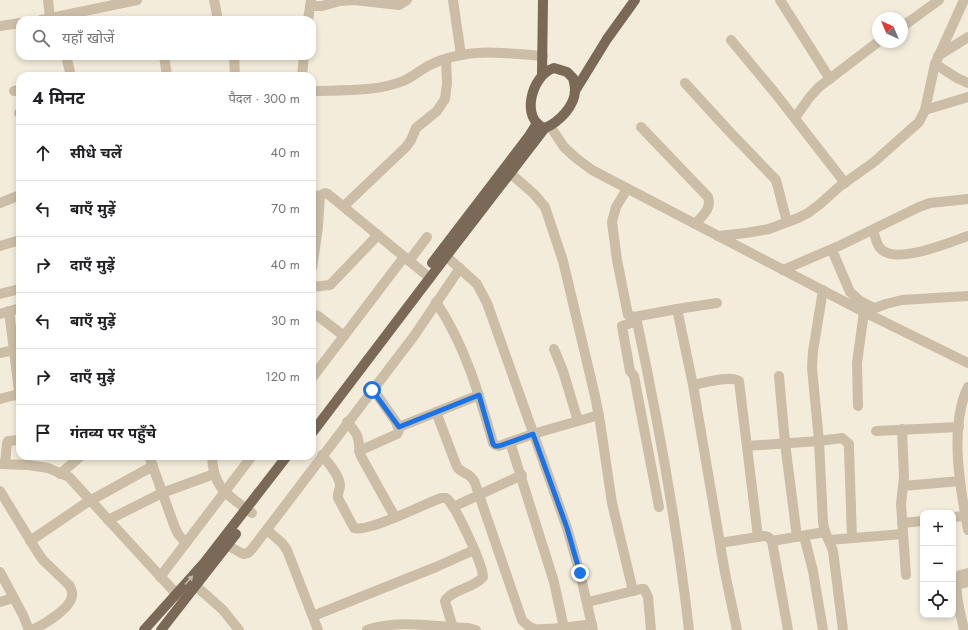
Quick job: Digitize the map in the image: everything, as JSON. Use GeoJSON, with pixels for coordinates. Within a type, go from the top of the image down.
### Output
{"type":"FeatureCollection","features":[{"type":"Feature","properties":{"kind":"main road"},"geometry":{"type":"LineString","coordinates":[[542,75],[543,0]]}},
{"type":"Feature","properties":{"kind":"main road"},"geometry":{"type":"LineString","coordinates":[[316,428],[529,136],[544,126],[561,118],[571,104],[575,91],[607,39],[635,0]]}},
{"type":"Feature","properties":{"kind":"main road"},"geometry":{"type":"LineString","coordinates":[[544,126],[533,117],[531,105],[536,83],[542,75],[548,70],[554,68],[567,72],[573,78],[575,91]]}},
{"type":"Feature","properties":{"kind":"main road"},"geometry":{"type":"LineString","coordinates":[[316,418],[427,276],[446,256],[544,126]]}},
{"type":"Feature","properties":{"kind":"main road"},"geometry":{"type":"LineString","coordinates":[[162,630],[227,545],[284,460]]}},
{"type":"Feature","properties":{"kind":"main road"},"geometry":{"type":"LineString","coordinates":[[144,630],[204,564],[292,460]]}},
{"type":"Feature","properties":{"kind":"street"},"geometry":{"type":"LineString","coordinates":[[48,0],[51,16]]}},
{"type":"Feature","properties":{"kind":"street"},"geometry":{"type":"LineString","coordinates":[[65,16],[137,0]]}},
{"type":"Feature","properties":{"kind":"street"},"geometry":{"type":"LineString","coordinates":[[214,0],[217,16]]}},
{"type":"Feature","properties":{"kind":"street"},"geometry":{"type":"LineString","coordinates":[[308,16],[311,3],[322,6],[340,1],[354,0],[399,5],[407,0]]}},
{"type":"Feature","properties":{"kind":"street"},"geometry":{"type":"LineString","coordinates":[[453,0],[461,55]]}},
{"type":"Feature","properties":{"kind":"street"},"geometry":{"type":"LineString","coordinates":[[780,0],[830,79]]}},
{"type":"Feature","properties":{"kind":"street"},"geometry":{"type":"LineString","coordinates":[[908,23],[939,0]]}},
{"type":"Feature","properties":{"kind":"street"},"geometry":{"type":"LineString","coordinates":[[718,236],[769,229],[808,213],[874,162],[911,128],[922,117],[925,110],[936,60],[964,0]]}},
{"type":"Feature","properties":{"kind":"street"},"geometry":{"type":"LineString","coordinates":[[0,26],[16,24]]}},
{"type":"Feature","properties":{"kind":"street"},"geometry":{"type":"LineString","coordinates":[[936,60],[968,37]]}},
{"type":"Feature","properties":{"kind":"street"},"geometry":{"type":"LineString","coordinates":[[731,40],[795,118],[845,183]]}},
{"type":"Feature","properties":{"kind":"street"},"geometry":{"type":"LineString","coordinates":[[795,118],[815,91],[872,46]]}},
{"type":"Feature","properties":{"kind":"street"},"geometry":{"type":"LineString","coordinates":[[316,90],[359,90],[386,86],[402,82],[431,64],[461,55],[479,53],[510,53],[543,56]]}},
{"type":"Feature","properties":{"kind":"street"},"geometry":{"type":"LineString","coordinates":[[344,206],[406,147],[416,128],[434,114],[441,106],[447,93],[446,59]]}},
{"type":"Feature","properties":{"kind":"street"},"geometry":{"type":"LineString","coordinates":[[67,60],[70,72]]}},
{"type":"Feature","properties":{"kind":"street"},"geometry":{"type":"LineString","coordinates":[[165,60],[166,72]]}},
{"type":"Feature","properties":{"kind":"street"},"geometry":{"type":"LineString","coordinates":[[234,60],[235,72]]}},
{"type":"Feature","properties":{"kind":"street"},"geometry":{"type":"LineString","coordinates":[[302,72],[304,60]]}},
{"type":"Feature","properties":{"kind":"street"},"geometry":{"type":"LineString","coordinates":[[936,60],[957,78],[968,84]]}},
{"type":"Feature","properties":{"kind":"street"},"geometry":{"type":"LineString","coordinates":[[685,82],[776,180],[787,222]]}},
{"type":"Feature","properties":{"kind":"street"},"geometry":{"type":"LineString","coordinates":[[925,110],[968,100]]}},
{"type":"Feature","properties":{"kind":"street"},"geometry":{"type":"LineString","coordinates":[[544,126],[564,147],[592,170],[864,312],[968,363]]}},
{"type":"Feature","properties":{"kind":"street"},"geometry":{"type":"LineString","coordinates":[[641,127],[708,197],[709,206],[707,210],[694,224]]}},
{"type":"Feature","properties":{"kind":"street"},"geometry":{"type":"LineString","coordinates":[[510,173],[541,201],[549,215],[563,261],[599,415],[612,502],[633,591]]}},
{"type":"Feature","properties":{"kind":"street"},"geometry":{"type":"LineString","coordinates":[[627,189],[616,207],[612,222],[617,260],[627,313],[630,317],[636,319]]}},
{"type":"Feature","properties":{"kind":"street"},"geometry":{"type":"LineString","coordinates":[[316,241],[318,227],[316,195],[326,193],[344,206],[427,276]]}},
{"type":"Feature","properties":{"kind":"street"},"geometry":{"type":"LineString","coordinates":[[0,203],[16,197]]}},
{"type":"Feature","properties":{"kind":"street"},"geometry":{"type":"LineString","coordinates":[[783,270],[832,250],[919,207],[930,203],[968,199]]}},
{"type":"Feature","properties":{"kind":"street"},"geometry":{"type":"LineString","coordinates":[[873,230],[880,248],[893,254],[913,253],[947,244],[968,236]]}},
{"type":"Feature","properties":{"kind":"street"},"geometry":{"type":"LineString","coordinates":[[316,287],[330,285],[378,235]]}},
{"type":"Feature","properties":{"kind":"street"},"geometry":{"type":"LineString","coordinates":[[316,373],[406,259],[428,237]]}},
{"type":"Feature","properties":{"kind":"street"},"geometry":{"type":"LineString","coordinates":[[0,246],[16,241]]}},
{"type":"Feature","properties":{"kind":"street"},"geometry":{"type":"LineString","coordinates":[[832,250],[850,292],[860,301],[874,308]]}},
{"type":"Feature","properties":{"kind":"street"},"geometry":{"type":"LineString","coordinates":[[436,412],[457,467],[472,477],[480,495],[522,620],[527,625],[535,629],[545,630],[593,627],[588,602],[567,528],[481,290],[472,279],[446,256]]}},
{"type":"Feature","properties":{"kind":"street"},"geometry":{"type":"LineString","coordinates":[[227,545],[243,554],[248,554],[347,422],[414,336],[460,268]]}},
{"type":"Feature","properties":{"kind":"street"},"geometry":{"type":"LineString","coordinates":[[0,294],[16,290]]}},
{"type":"Feature","properties":{"kind":"street"},"geometry":{"type":"LineString","coordinates":[[823,290],[812,363],[819,441],[823,522],[834,558],[843,630]]}},
{"type":"Feature","properties":{"kind":"street"},"geometry":{"type":"LineString","coordinates":[[864,312],[902,300],[968,296]]}},
{"type":"Feature","properties":{"kind":"street"},"geometry":{"type":"LineString","coordinates":[[436,302],[458,338],[479,395],[493,444],[495,446],[599,415]]}},
{"type":"Feature","properties":{"kind":"street"},"geometry":{"type":"LineString","coordinates":[[659,507],[634,376],[630,371],[622,326],[636,319],[677,309],[716,303]]}},
{"type":"Feature","properties":{"kind":"street"},"geometry":{"type":"LineString","coordinates":[[16,309],[5,313],[16,365]]}},
{"type":"Feature","properties":{"kind":"street"},"geometry":{"type":"LineString","coordinates":[[677,309],[693,385],[720,543],[737,630]]}},
{"type":"Feature","properties":{"kind":"street"},"geometry":{"type":"LineString","coordinates":[[858,406],[857,363],[864,312]]}},
{"type":"Feature","properties":{"kind":"street"},"geometry":{"type":"LineString","coordinates":[[316,315],[344,336]]}},
{"type":"Feature","properties":{"kind":"street"},"geometry":{"type":"LineString","coordinates":[[636,319],[661,440],[689,630]]}},
{"type":"Feature","properties":{"kind":"street"},"geometry":{"type":"LineString","coordinates":[[554,349],[564,371],[578,421]]}},
{"type":"Feature","properties":{"kind":"street"},"geometry":{"type":"LineString","coordinates":[[0,353],[14,350]]}},
{"type":"Feature","properties":{"kind":"street"},"geometry":{"type":"LineString","coordinates":[[779,376],[785,444],[801,536],[813,571],[823,630]]}},
{"type":"Feature","properties":{"kind":"street"},"geometry":{"type":"LineString","coordinates":[[693,385],[724,379],[736,379],[739,381],[758,537]]}},
{"type":"Feature","properties":{"kind":"street"},"geometry":{"type":"LineString","coordinates":[[968,387],[963,399],[959,427],[958,460],[968,530]]}},
{"type":"Feature","properties":{"kind":"street"},"geometry":{"type":"LineString","coordinates":[[359,451],[397,434],[400,430],[372,390]]}},
{"type":"Feature","properties":{"kind":"street"},"geometry":{"type":"LineString","coordinates":[[0,399],[16,395]]}},
{"type":"Feature","properties":{"kind":"street"},"geometry":{"type":"LineString","coordinates":[[399,427],[479,395]]}},
{"type":"Feature","properties":{"kind":"street"},"geometry":{"type":"LineString","coordinates":[[347,422],[356,434],[359,451],[395,517]]}},
{"type":"Feature","properties":{"kind":"street"},"geometry":{"type":"LineString","coordinates":[[876,431],[959,427]]}},
{"type":"Feature","properties":{"kind":"street"},"geometry":{"type":"LineString","coordinates":[[902,429],[903,486],[901,504],[906,575]]}},
{"type":"Feature","properties":{"kind":"street"},"geometry":{"type":"LineString","coordinates":[[747,446],[842,438],[848,444],[852,538]]}},
{"type":"Feature","properties":{"kind":"street"},"geometry":{"type":"LineString","coordinates":[[16,440],[8,441],[6,443],[3,464],[28,465],[48,468],[69,478],[184,602]]}},
{"type":"Feature","properties":{"kind":"street"},"geometry":{"type":"LineString","coordinates":[[510,442],[522,475],[554,582],[564,628]]}},
{"type":"Feature","properties":{"kind":"street"},"geometry":{"type":"LineString","coordinates":[[322,455],[339,480],[340,488],[337,495],[338,498],[354,528],[358,530],[364,529],[441,498],[446,498],[449,500],[474,550],[483,572],[483,577],[479,582],[447,597],[445,601],[446,608],[452,628]]}},
{"type":"Feature","properties":{"kind":"street"},"geometry":{"type":"LineString","coordinates":[[60,474],[76,460]]}},
{"type":"Feature","properties":{"kind":"street"},"geometry":{"type":"LineString","coordinates":[[212,460],[217,483],[225,492],[249,511]]}},
{"type":"Feature","properties":{"kind":"street"},"geometry":{"type":"LineString","coordinates":[[160,577],[249,460]]}},
{"type":"Feature","properties":{"kind":"street"},"geometry":{"type":"LineString","coordinates":[[30,541],[151,461],[174,525],[178,534],[186,543]]}},
{"type":"Feature","properties":{"kind":"street"},"geometry":{"type":"LineString","coordinates":[[108,520],[162,493],[214,474]]}},
{"type":"Feature","properties":{"kind":"street"},"geometry":{"type":"LineString","coordinates":[[453,507],[522,475]]}},
{"type":"Feature","properties":{"kind":"street"},"geometry":{"type":"LineString","coordinates":[[903,486],[960,481]]}},
{"type":"Feature","properties":{"kind":"street"},"geometry":{"type":"LineString","coordinates":[[0,491],[43,560],[70,586],[72,592],[70,602],[55,617],[32,630]]}},
{"type":"Feature","properties":{"kind":"street"},"geometry":{"type":"LineString","coordinates":[[956,517],[965,516]]}},
{"type":"Feature","properties":{"kind":"street"},"geometry":{"type":"LineString","coordinates":[[902,523],[920,520]]}},
{"type":"Feature","properties":{"kind":"street"},"geometry":{"type":"LineString","coordinates":[[267,530],[282,543],[287,550],[318,630]]}},
{"type":"Feature","properties":{"kind":"street"},"geometry":{"type":"LineString","coordinates":[[772,541],[801,536],[852,538],[903,534]]}},
{"type":"Feature","properties":{"kind":"street"},"geometry":{"type":"LineString","coordinates":[[720,543],[767,536],[772,541],[788,630]]}},
{"type":"Feature","properties":{"kind":"street"},"geometry":{"type":"LineString","coordinates":[[313,616],[400,582],[474,550]]}},
{"type":"Feature","properties":{"kind":"street"},"geometry":{"type":"LineString","coordinates":[[0,572],[28,630]]}},
{"type":"Feature","properties":{"kind":"street"},"geometry":{"type":"LineString","coordinates":[[964,630],[956,585],[960,575],[968,573]]}},
{"type":"Feature","properties":{"kind":"street"},"geometry":{"type":"LineString","coordinates":[[956,585],[968,582]]}},
{"type":"Feature","properties":{"kind":"street"},"geometry":{"type":"LineString","coordinates":[[196,586],[223,610],[239,630]]}},
{"type":"Feature","properties":{"kind":"street"},"geometry":{"type":"LineString","coordinates":[[588,602],[644,589],[647,592],[651,630]]}},
{"type":"Feature","properties":{"kind":"street"},"geometry":{"type":"LineString","coordinates":[[0,602],[13,598]]}},
{"type":"Feature","properties":{"kind":"street"},"geometry":{"type":"LineString","coordinates":[[368,630],[393,625],[421,625],[468,628],[476,630]]}},
{"type":"Feature","properties":{"kind":"route"},"geometry":{"type":"LineString","coordinates":[[372,390],[399,427],[479,395],[493,444],[495,446],[499,446],[533,434],[567,528],[580,573]]}}]}
